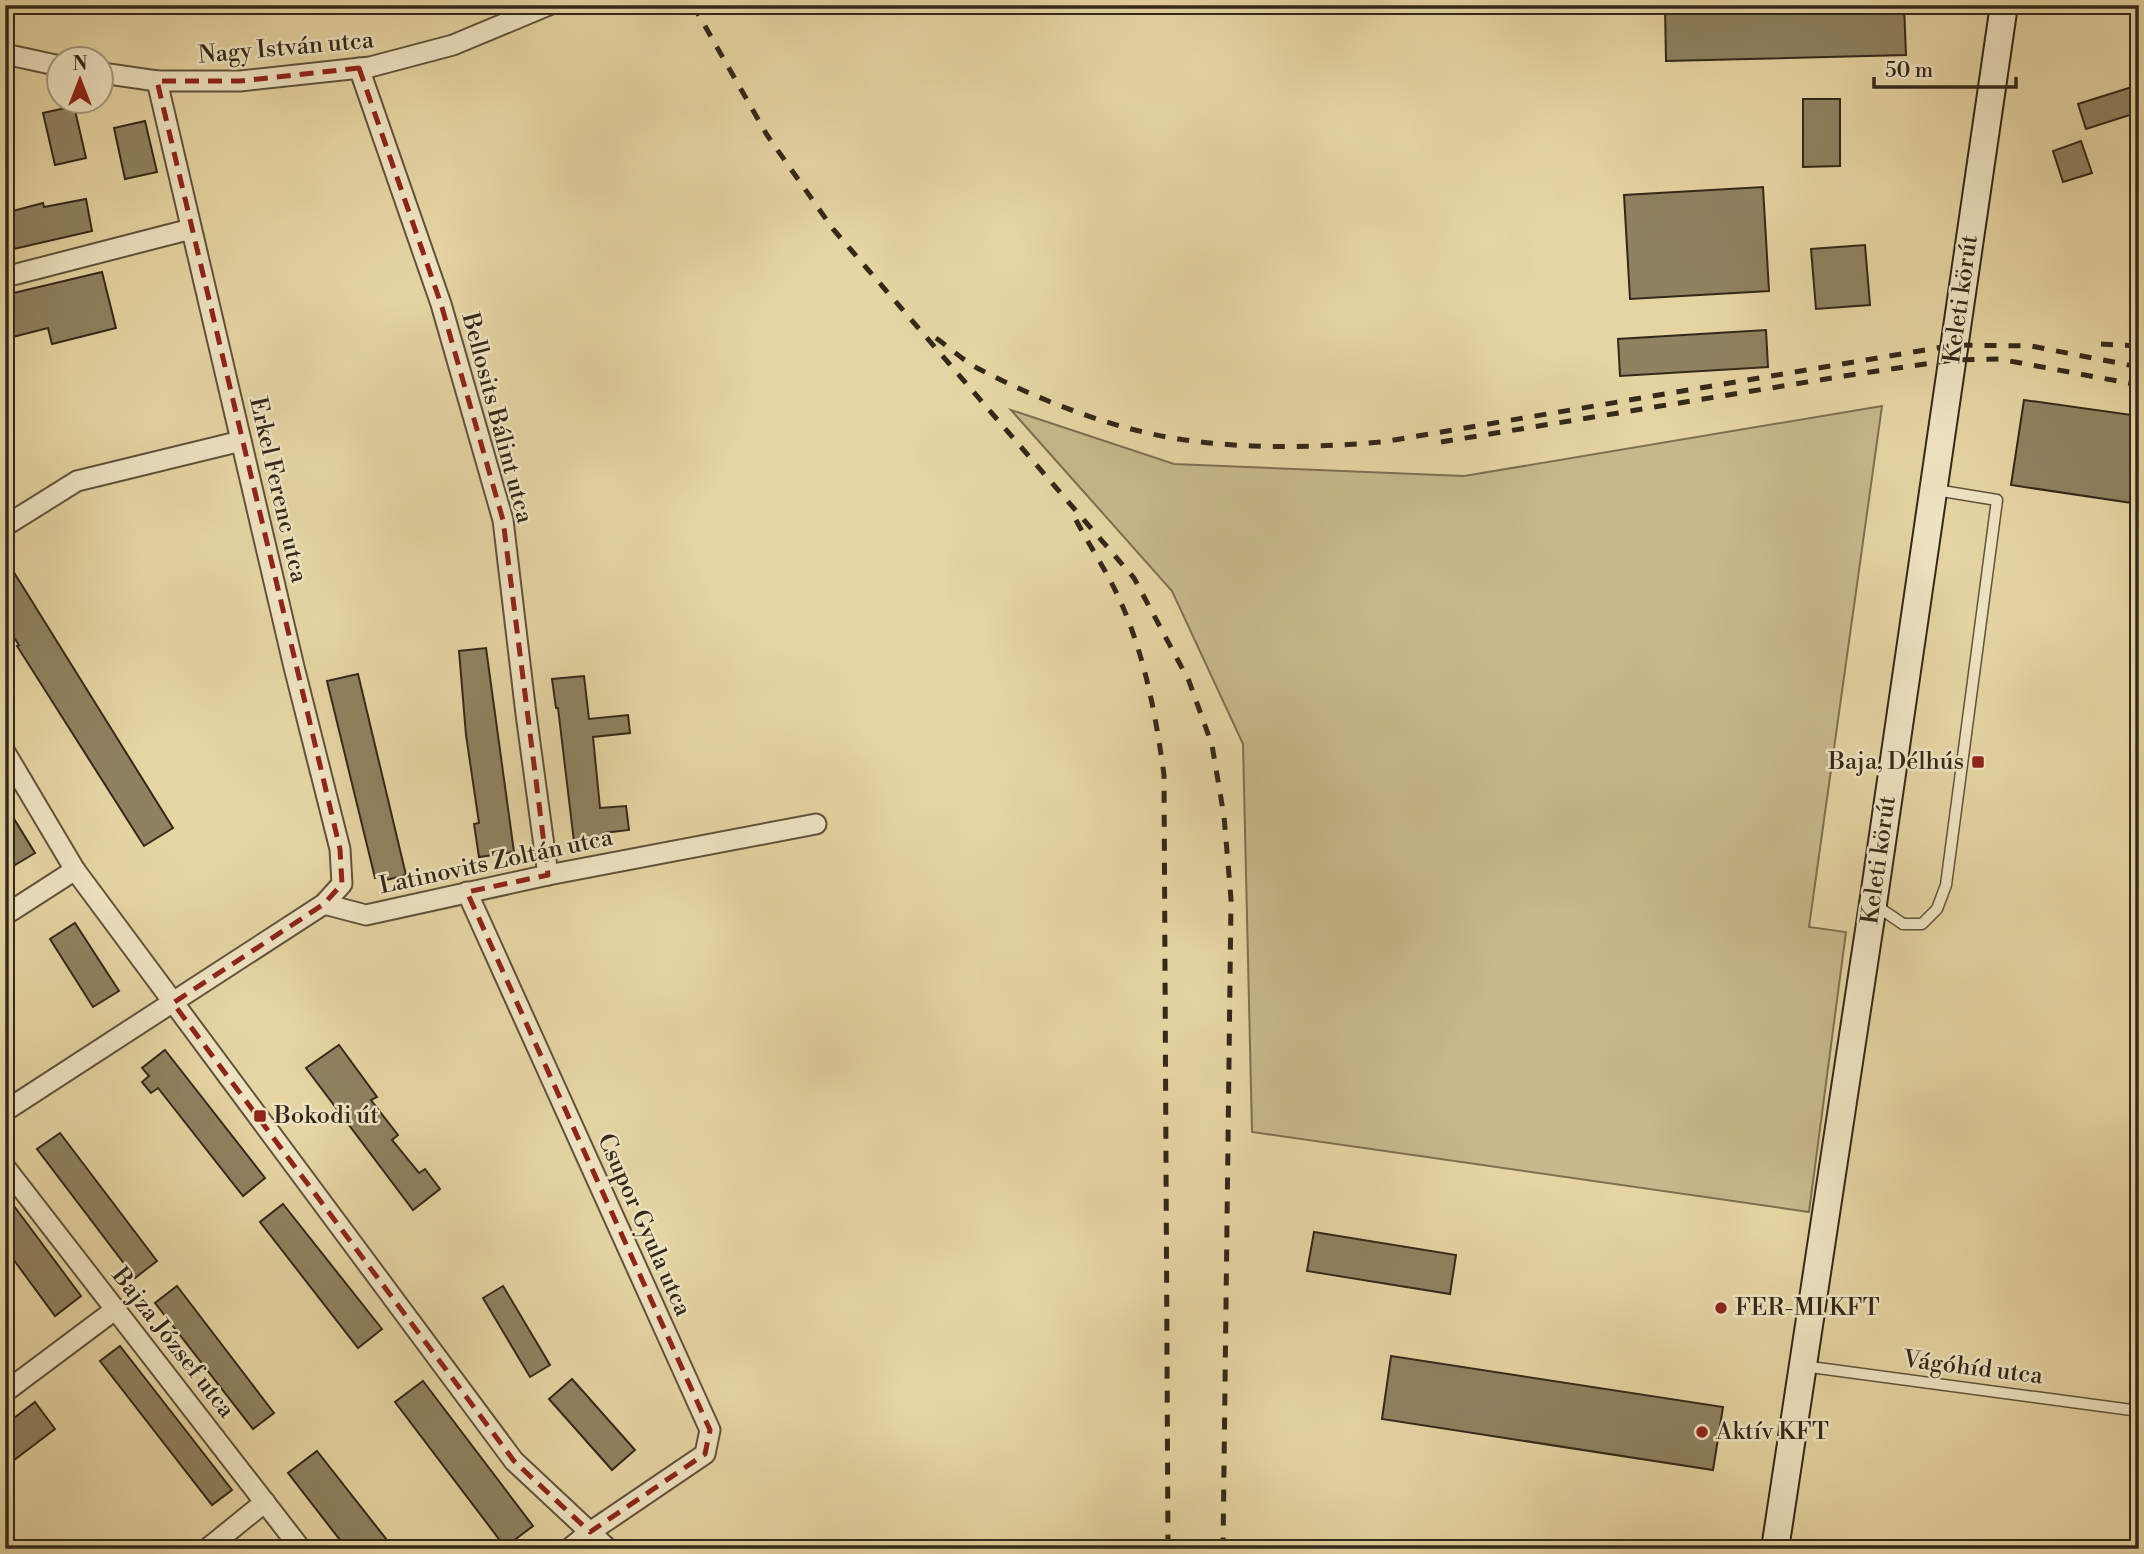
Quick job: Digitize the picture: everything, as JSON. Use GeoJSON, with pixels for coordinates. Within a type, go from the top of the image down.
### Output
{"type":"FeatureCollection","features":[{"type":"Feature","properties":{"kind":"main road","name":"Keleti körút"},"geometry":{"type":"LineString","coordinates":[[1775,1549],[1873,904],[2004,5]]}},
{"type":"Feature","properties":{"kind":"street","name":"Nagy István utca"},"geometry":{"type":"LineString","coordinates":[[116,75],[157,81],[240,81],[359,68],[453,45],[549,5]]}},
{"type":"Feature","properties":{"kind":"street"},"geometry":{"type":"LineString","coordinates":[[5,54],[46,63]]}},
{"type":"Feature","properties":{"kind":"street","name":"Bellosits Bálint utca"},"geometry":{"type":"LineString","coordinates":[[359,68],[440,304],[503,520],[548,876]]}},
{"type":"Feature","properties":{"kind":"street","name":"Erkel Ferenc utca"},"geometry":{"type":"LineString","coordinates":[[157,81],[294,667],[340,849],[342,884],[324,904]]}},
{"type":"Feature","properties":{"kind":"street"},"geometry":{"type":"LineString","coordinates":[[5,277],[191,229]]}},
{"type":"Feature","properties":{"kind":"street"},"geometry":{"type":"LineString","coordinates":[[5,526],[76,481],[241,441]]}},
{"type":"Feature","properties":{"kind":"street"},"geometry":{"type":"LineString","coordinates":[[5,752],[75,870],[514,1461],[608,1549]]}},
{"type":"Feature","properties":{"kind":"street","name":"Latinovits Zoltán utca"},"geometry":{"type":"LineString","coordinates":[[324,904],[366,915],[467,892],[816,824]]}},
{"type":"Feature","properties":{"kind":"street"},"geometry":{"type":"LineString","coordinates":[[5,915],[75,870]]}},
{"type":"Feature","properties":{"kind":"street","name":"Csupor Gyula utca"},"geometry":{"type":"LineString","coordinates":[[467,892],[710,1430],[705,1454],[569,1549]]}},
{"type":"Feature","properties":{"kind":"street"},"geometry":{"type":"LineString","coordinates":[[5,1111],[324,904]]}},
{"type":"Feature","properties":{"kind":"street","name":"Bajza József utca"},"geometry":{"type":"LineString","coordinates":[[5,1167],[301,1549]]}},
{"type":"Feature","properties":{"kind":"street"},"geometry":{"type":"LineString","coordinates":[[5,1392],[116,1309]]}},
{"type":"Feature","properties":{"kind":"street"},"geometry":{"type":"LineString","coordinates":[[207,1549],[265,1502]]}},
{"type":"Feature","properties":{"kind":"lane"},"geometry":{"type":"LineString","coordinates":[[1873,904],[1903,923],[1922,923],[1937,909],[1946,885],[1997,500],[1932,489]]}},
{"type":"Feature","properties":{"kind":"lane","name":"Vágóhíd utca"},"geometry":{"type":"LineString","coordinates":[[1803,1367],[2139,1411]]}},
{"type":"Feature","properties":{"kind":"highlighted area"},"geometry":{"type":"Polygon","coordinates":[[[359,68],[441,304],[503,520],[548,875],[467,892],[710,1430],[705,1454],[590,1532],[514,1461],[173,1003],[324,904],[342,884],[340,849],[157,81],[240,81],[359,68]]]}},
{"type":"Feature","properties":{"kind":"shaded area"},"geometry":{"type":"Polygon","coordinates":[[[1882,406],[1809,927],[1846,932],[1809,1212],[1252,1132],[1243,744],[1172,591],[1011,410],[1174,464],[1464,476],[1882,406]]]}},
{"type":"Feature","properties":{"kind":"building"},"geometry":{"type":"Polygon","coordinates":[[[1665,5],[1904,5],[1906,55],[1666,61],[1665,5]]]}},
{"type":"Feature","properties":{"kind":"building"},"geometry":{"type":"Polygon","coordinates":[[[2135,86],[2139,97],[2139,112],[2086,129],[2078,104],[2135,86]]]}},
{"type":"Feature","properties":{"kind":"building"},"geometry":{"type":"Polygon","coordinates":[[[1803,99],[1840,99],[1840,166],[1803,167],[1803,99]]]}},
{"type":"Feature","properties":{"kind":"building"},"geometry":{"type":"Polygon","coordinates":[[[46,112],[46,116],[76,116],[86,158],[55,165],[43,113],[46,112]]]}},
{"type":"Feature","properties":{"kind":"building"},"geometry":{"type":"Polygon","coordinates":[[[145,121],[157,172],[125,179],[114,128],[145,121]]]}},
{"type":"Feature","properties":{"kind":"building"},"geometry":{"type":"Polygon","coordinates":[[[2081,141],[2092,173],[2063,182],[2053,151],[2081,141]]]}},
{"type":"Feature","properties":{"kind":"building"},"geometry":{"type":"Polygon","coordinates":[[[1763,187],[1769,291],[1630,299],[1624,195],[1763,187]]]}},
{"type":"Feature","properties":{"kind":"building"},"geometry":{"type":"Polygon","coordinates":[[[86,199],[92,231],[5,251],[5,213],[43,203],[44,207],[86,199]]]}},
{"type":"Feature","properties":{"kind":"building"},"geometry":{"type":"Polygon","coordinates":[[[1865,245],[1870,305],[1816,309],[1811,249],[1865,245]]]}},
{"type":"Feature","properties":{"kind":"building"},"geometry":{"type":"Polygon","coordinates":[[[102,272],[116,328],[52,344],[48,328],[5,339],[5,295],[102,272]]]}},
{"type":"Feature","properties":{"kind":"building"},"geometry":{"type":"Polygon","coordinates":[[[1766,330],[1768,367],[1620,376],[1618,339],[1766,330]]]}},
{"type":"Feature","properties":{"kind":"building"},"geometry":{"type":"Polygon","coordinates":[[[2024,400],[2139,416],[2139,504],[2011,485],[2024,400]]]}},
{"type":"Feature","properties":{"kind":"building"},"geometry":{"type":"Polygon","coordinates":[[[5,558],[173,828],[144,846],[5,624],[5,558]]]}},
{"type":"Feature","properties":{"kind":"building"},"geometry":{"type":"Polygon","coordinates":[[[486,648],[514,852],[479,857],[474,824],[479,823],[466,735],[459,651],[486,648]]]}},
{"type":"Feature","properties":{"kind":"building"},"geometry":{"type":"Polygon","coordinates":[[[358,674],[406,875],[382,881],[381,876],[375,878],[327,681],[358,674]]]}},
{"type":"Feature","properties":{"kind":"building"},"geometry":{"type":"Polygon","coordinates":[[[584,676],[589,719],[628,715],[630,733],[593,737],[600,808],[626,806],[629,830],[604,833],[605,846],[575,850],[552,679],[584,676]]]}},
{"type":"Feature","properties":{"kind":"building"},"geometry":{"type":"Polygon","coordinates":[[[5,804],[35,853],[5,871],[5,804]]]}},
{"type":"Feature","properties":{"kind":"building"},"geometry":{"type":"Polygon","coordinates":[[[75,923],[119,991],[93,1007],[50,939],[75,923]]]}},
{"type":"Feature","properties":{"kind":"building"},"geometry":{"type":"Polygon","coordinates":[[[339,1045],[377,1097],[371,1100],[398,1135],[392,1140],[419,1173],[425,1169],[440,1189],[413,1210],[306,1068],[339,1045]]]}},
{"type":"Feature","properties":{"kind":"building"},"geometry":{"type":"Polygon","coordinates":[[[165,1050],[265,1178],[243,1196],[158,1088],[151,1093],[142,1082],[149,1076],[142,1068],[165,1050]]]}},
{"type":"Feature","properties":{"kind":"building"},"geometry":{"type":"Polygon","coordinates":[[[60,1133],[157,1261],[135,1278],[37,1149],[60,1133]]]}},
{"type":"Feature","properties":{"kind":"building"},"geometry":{"type":"Polygon","coordinates":[[[5,1194],[81,1296],[55,1316],[5,1248],[5,1194]]]}},
{"type":"Feature","properties":{"kind":"building"},"geometry":{"type":"Polygon","coordinates":[[[283,1204],[382,1329],[358,1348],[260,1222],[283,1204]]]}},
{"type":"Feature","properties":{"kind":"building"},"geometry":{"type":"Polygon","coordinates":[[[1314,1232],[1456,1255],[1450,1294],[1307,1271],[1314,1232]]]}},
{"type":"Feature","properties":{"kind":"building"},"geometry":{"type":"Polygon","coordinates":[[[177,1286],[274,1413],[253,1429],[155,1303],[177,1286]]]}},
{"type":"Feature","properties":{"kind":"building"},"geometry":{"type":"Polygon","coordinates":[[[503,1286],[550,1365],[530,1377],[483,1298],[503,1286]]]}},
{"type":"Feature","properties":{"kind":"building"},"geometry":{"type":"Polygon","coordinates":[[[120,1346],[232,1490],[212,1505],[100,1361],[120,1346]]]}},
{"type":"Feature","properties":{"kind":"building"},"geometry":{"type":"Polygon","coordinates":[[[1391,1356],[1723,1407],[1713,1470],[1382,1419],[1391,1356]]]}},
{"type":"Feature","properties":{"kind":"building"},"geometry":{"type":"Polygon","coordinates":[[[572,1379],[635,1450],[612,1470],[549,1399],[572,1379]]]}},
{"type":"Feature","properties":{"kind":"building"},"geometry":{"type":"Polygon","coordinates":[[[423,1381],[533,1526],[505,1547],[395,1402],[423,1381]]]}},
{"type":"Feature","properties":{"kind":"building"},"geometry":{"type":"Polygon","coordinates":[[[35,1402],[55,1429],[5,1467],[5,1425],[35,1402]]]}},
{"type":"Feature","properties":{"kind":"building"},"geometry":{"type":"Polygon","coordinates":[[[317,1451],[394,1549],[347,1549],[288,1473],[317,1451]]]}},
{"type":"Feature","properties":{"kind":"railway"},"geometry":{"type":"LineString","coordinates":[[693,5],[767,135],[833,229],[1134,578],[1189,681],[1212,745],[1224,816],[1231,899],[1223,1549]]}},
{"type":"Feature","properties":{"kind":"railway"},"geometry":{"type":"LineString","coordinates":[[936,338],[979,369],[1087,416],[1172,438],[1269,446],[1382,442],[1954,345],[2031,346],[2139,367]]}},
{"type":"Feature","properties":{"kind":"railway"},"geometry":{"type":"LineString","coordinates":[[2101,344],[2139,346]]}},
{"type":"Feature","properties":{"kind":"railway"},"geometry":{"type":"LineString","coordinates":[[1441,442],[1952,360],[1999,359],[2139,385]]}},
{"type":"Feature","properties":{"kind":"railway"},"geometry":{"type":"LineString","coordinates":[[1076,520],[1111,582],[1131,628],[1146,676],[1164,775],[1168,1549]]}},
{"type":"Feature","properties":{"kind":"place","name":"Baja, Délhús"},"geometry":{"type":"Point","coordinates":[1978,762]}},
{"type":"Feature","properties":{"kind":"place","name":"Bokodi út"},"geometry":{"type":"Point","coordinates":[260,1116]}},
{"type":"Feature","properties":{"kind":"place","name":"FER-MI KFT"},"geometry":{"type":"Point","coordinates":[1721,1308]}},
{"type":"Feature","properties":{"kind":"place","name":"Aktív KFT"},"geometry":{"type":"Point","coordinates":[1702,1432]}}]}
